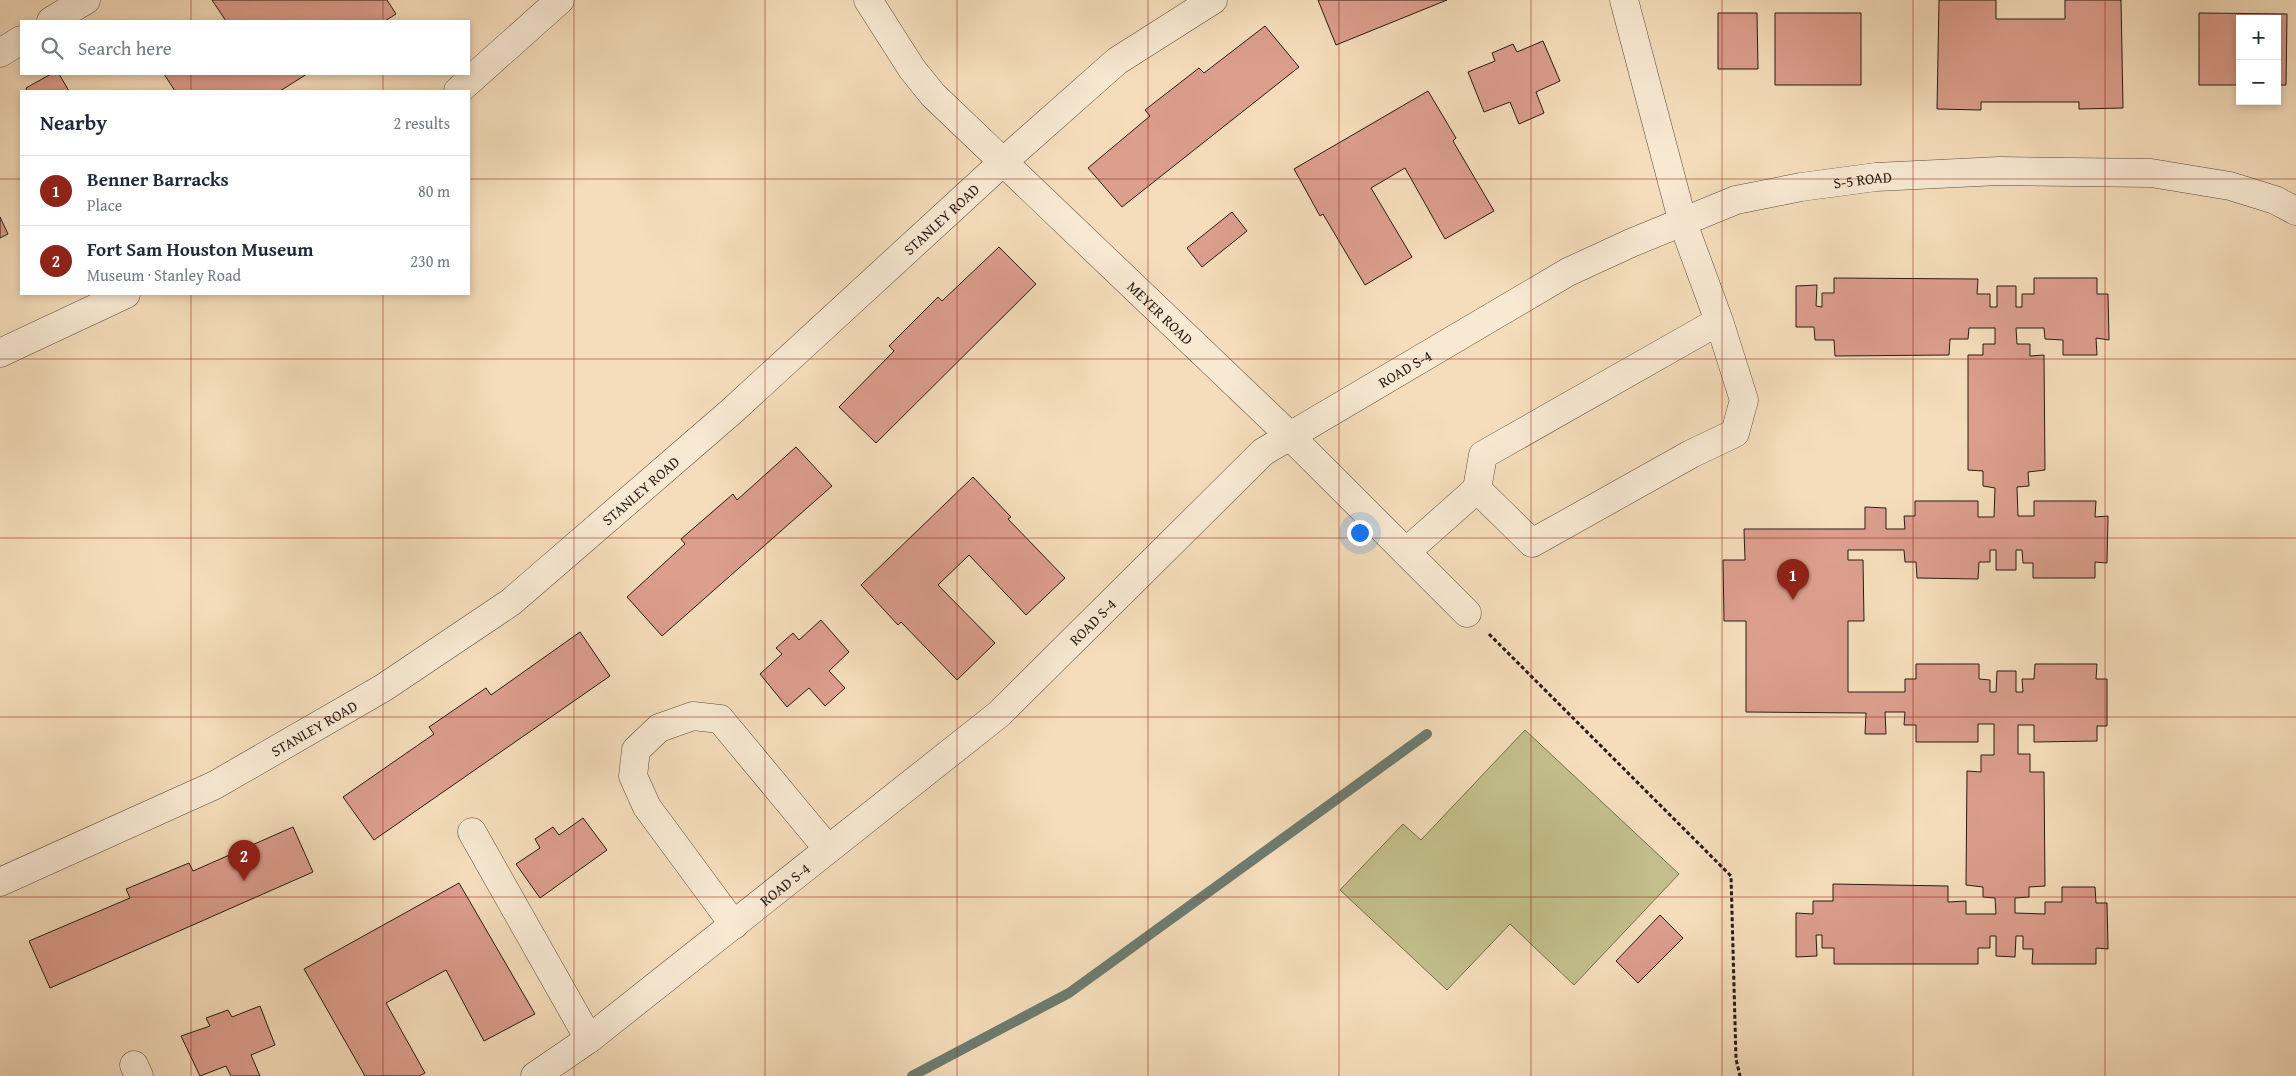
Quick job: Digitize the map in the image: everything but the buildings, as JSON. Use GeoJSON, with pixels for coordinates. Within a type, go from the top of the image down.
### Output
{"type":"FeatureCollection","features":[{"type":"Feature","properties":{"kind":"street"},"geometry":{"type":"LineString","coordinates":[[53,20],[86,0]]}},
{"type":"Feature","properties":{"kind":"street"},"geometry":{"type":"LineString","coordinates":[[459,90],[560,0]]}},
{"type":"Feature","properties":{"kind":"street","name":"MEYER ROAD"},"geometry":{"type":"LineString","coordinates":[[868,0],[912,69],[933,95],[1289,435],[1468,613]]}},
{"type":"Feature","properties":{"kind":"street","name":"STANLEY ROAD"},"geometry":{"type":"LineString","coordinates":[[0,882],[215,785],[383,688],[511,602],[732,411],[1004,161],[1117,61],[1213,0]]}},
{"type":"Feature","properties":{"kind":"street"},"geometry":{"type":"LineString","coordinates":[[1477,489],[1532,543],[1691,454],[1735,432],[1744,400],[1719,321],[1683,223],[1624,0]]}},
{"type":"Feature","properties":{"kind":"street"},"geometry":{"type":"LineString","coordinates":[[0,53],[20,41]]}},
{"type":"Feature","properties":{"kind":"street","name":"S-5 ROAD"},"geometry":{"type":"LineString","coordinates":[[1683,223],[1736,200],[1801,187],[1876,177],[1999,171],[2151,173],[2230,186],[2286,206]]}},
{"type":"Feature","properties":{"kind":"street","name":"ROAD S-4"},"geometry":{"type":"LineString","coordinates":[[535,1076],[590,1039],[999,714],[1263,452],[1568,272],[1631,243],[1683,223]]}},
{"type":"Feature","properties":{"kind":"street"},"geometry":{"type":"LineString","coordinates":[[0,352],[124,295]]}},
{"type":"Feature","properties":{"kind":"street"},"geometry":{"type":"LineString","coordinates":[[1406,552],[1477,489],[1483,455],[1719,321]]}},
{"type":"Feature","properties":{"kind":"street"},"geometry":{"type":"LineString","coordinates":[[734,925],[647,807],[633,776],[636,750],[659,728],[693,716],[720,719],[828,849]]}},
{"type":"Feature","properties":{"kind":"street"},"geometry":{"type":"LineString","coordinates":[[472,832],[590,1039]]}},
{"type":"Feature","properties":{"kind":"path"},"geometry":{"type":"LineString","coordinates":[[1468,613],[1730,876],[1736,1059],[1740,1076]]}},
{"type":"Feature","properties":{"kind":"shaded area"},"geometry":{"type":"Polygon","coordinates":[[[1525,730],[1679,874],[1574,985],[1510,924],[1447,990],[1340,890],[1403,824],[1421,840],[1525,730]]]}},
{"type":"Feature","properties":{"kind":"waterway"},"geometry":{"type":"LineString","coordinates":[[912,1076],[1069,993],[1427,734]]}},
{"type":"Feature","properties":{"kind":"place","name":"Benner Barracks"},"geometry":{"type":"Point","coordinates":[1793,600]}},
{"type":"Feature","properties":{"kind":"place","name":"Fort Sam Houston Museum"},"geometry":{"type":"Point","coordinates":[244,881]}}]}
